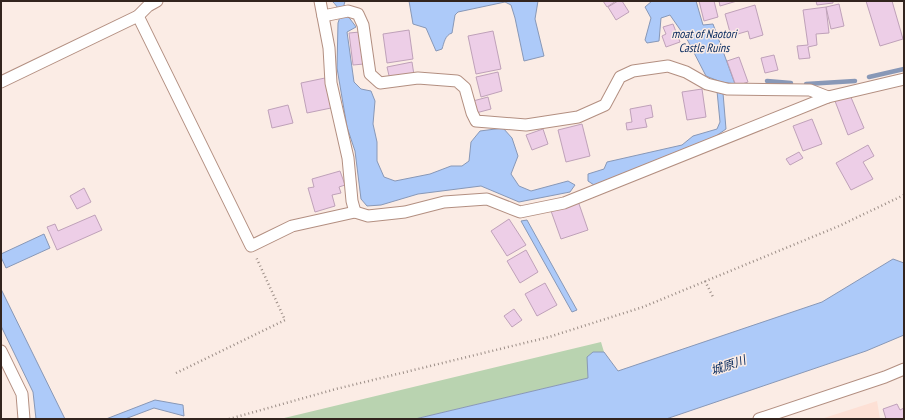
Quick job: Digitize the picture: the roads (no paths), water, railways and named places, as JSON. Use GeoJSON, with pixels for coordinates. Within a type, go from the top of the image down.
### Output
{"type":"FeatureCollection","features":[{"type":"Feature","properties":{"kind":"street"},"geometry":{"type":"LineString","coordinates":[[320,1],[329,15],[331,83],[348,158],[352,201],[355,212]]}},
{"type":"Feature","properties":{"kind":"street"},"geometry":{"type":"LineString","coordinates":[[1,82],[138,16],[150,3]]}},
{"type":"Feature","properties":{"kind":"street"},"geometry":{"type":"LineString","coordinates":[[329,15],[348,11],[358,14],[364,25],[370,74],[380,83],[418,78],[456,80],[465,88],[472,113],[476,121],[526,126],[578,117],[605,105],[620,78],[633,71],[668,66],[686,72],[707,84],[727,89],[810,90],[828,97]]}},
{"type":"Feature","properties":{"kind":"street"},"geometry":{"type":"LineString","coordinates":[[138,16],[251,246],[292,226],[355,212],[368,216],[405,212],[444,202],[487,199],[520,212],[564,203],[828,97],[904,79]]}},
{"type":"Feature","properties":{"kind":"street"},"geometry":{"type":"LineString","coordinates":[[1,351],[22,394],[24,419]]}},
{"type":"Feature","properties":{"kind":"street"},"geometry":{"type":"LineString","coordinates":[[759,419],[885,377],[904,369]]}},
{"type":"Feature","properties":{"kind":"water"},"geometry":{"type":"Polygon","coordinates":[[[332,1],[345,1],[345,12],[356,27],[347,32],[354,82],[361,89],[371,91],[375,101],[373,124],[377,142],[377,161],[384,177],[395,181],[430,174],[451,166],[462,166],[469,161],[471,142],[480,131],[503,128],[512,138],[518,156],[511,174],[519,186],[531,191],[568,181],[575,185],[570,192],[519,202],[481,186],[418,194],[381,205],[367,206],[361,199],[355,151],[347,127],[337,68],[338,23],[340,13],[332,1]]]}},
{"type":"Feature","properties":{"kind":"water"},"geometry":{"type":"Polygon","coordinates":[[[409,1],[538,1],[535,19],[544,56],[524,61],[511,5],[505,2],[458,12],[455,15],[452,33],[446,37],[442,49],[436,51],[426,28],[413,24],[409,1]]]}},
{"type":"Feature","properties":{"kind":"water","name":"moat of Naotori Castle Ruins"},"geometry":{"type":"Polygon","coordinates":[[[652,1],[696,1],[703,25],[713,24],[735,84],[721,82],[706,76],[688,41],[670,15],[661,18],[659,41],[647,43],[645,40],[651,18],[645,7],[652,1]]]}},
{"type":"Feature","properties":{"kind":"water"},"geometry":{"type":"Polygon","coordinates":[[[717,91],[723,93],[726,129],[716,136],[594,185],[588,181],[588,174],[604,169],[607,162],[682,145],[693,136],[717,129],[720,122],[717,91]]]}},
{"type":"Feature","properties":{"kind":"water"},"geometry":{"type":"Polygon","coordinates":[[[527,220],[577,310],[572,312],[521,221],[527,220]]]}},
{"type":"Feature","properties":{"kind":"water"},"geometry":{"type":"Polygon","coordinates":[[[44,234],[50,248],[6,268],[1,254],[44,234]]]}},
{"type":"Feature","properties":{"kind":"water","name":"城原川"},"geometry":{"type":"Polygon","coordinates":[[[893,259],[904,263],[904,335],[866,351],[666,419],[415,419],[588,378],[587,357],[593,352],[604,352],[618,371],[822,302],[893,259]]]}},
{"type":"Feature","properties":{"kind":"water"},"geometry":{"type":"Polygon","coordinates":[[[1,289],[65,419],[36,419],[33,392],[1,326],[1,289]]]}},
{"type":"Feature","properties":{"kind":"water"},"geometry":{"type":"Polygon","coordinates":[[[155,400],[183,405],[184,416],[154,408],[125,419],[106,419],[155,400]]]}},
{"type":"Feature","properties":{"kind":"waterway"},"geometry":{"type":"LineString","coordinates":[[869,77],[904,69]]}},
{"type":"Feature","properties":{"kind":"waterway"},"geometry":{"type":"LineString","coordinates":[[767,81],[791,83]]}},
{"type":"Feature","properties":{"kind":"waterway"},"geometry":{"type":"LineString","coordinates":[[806,84],[855,81]]}}]}
